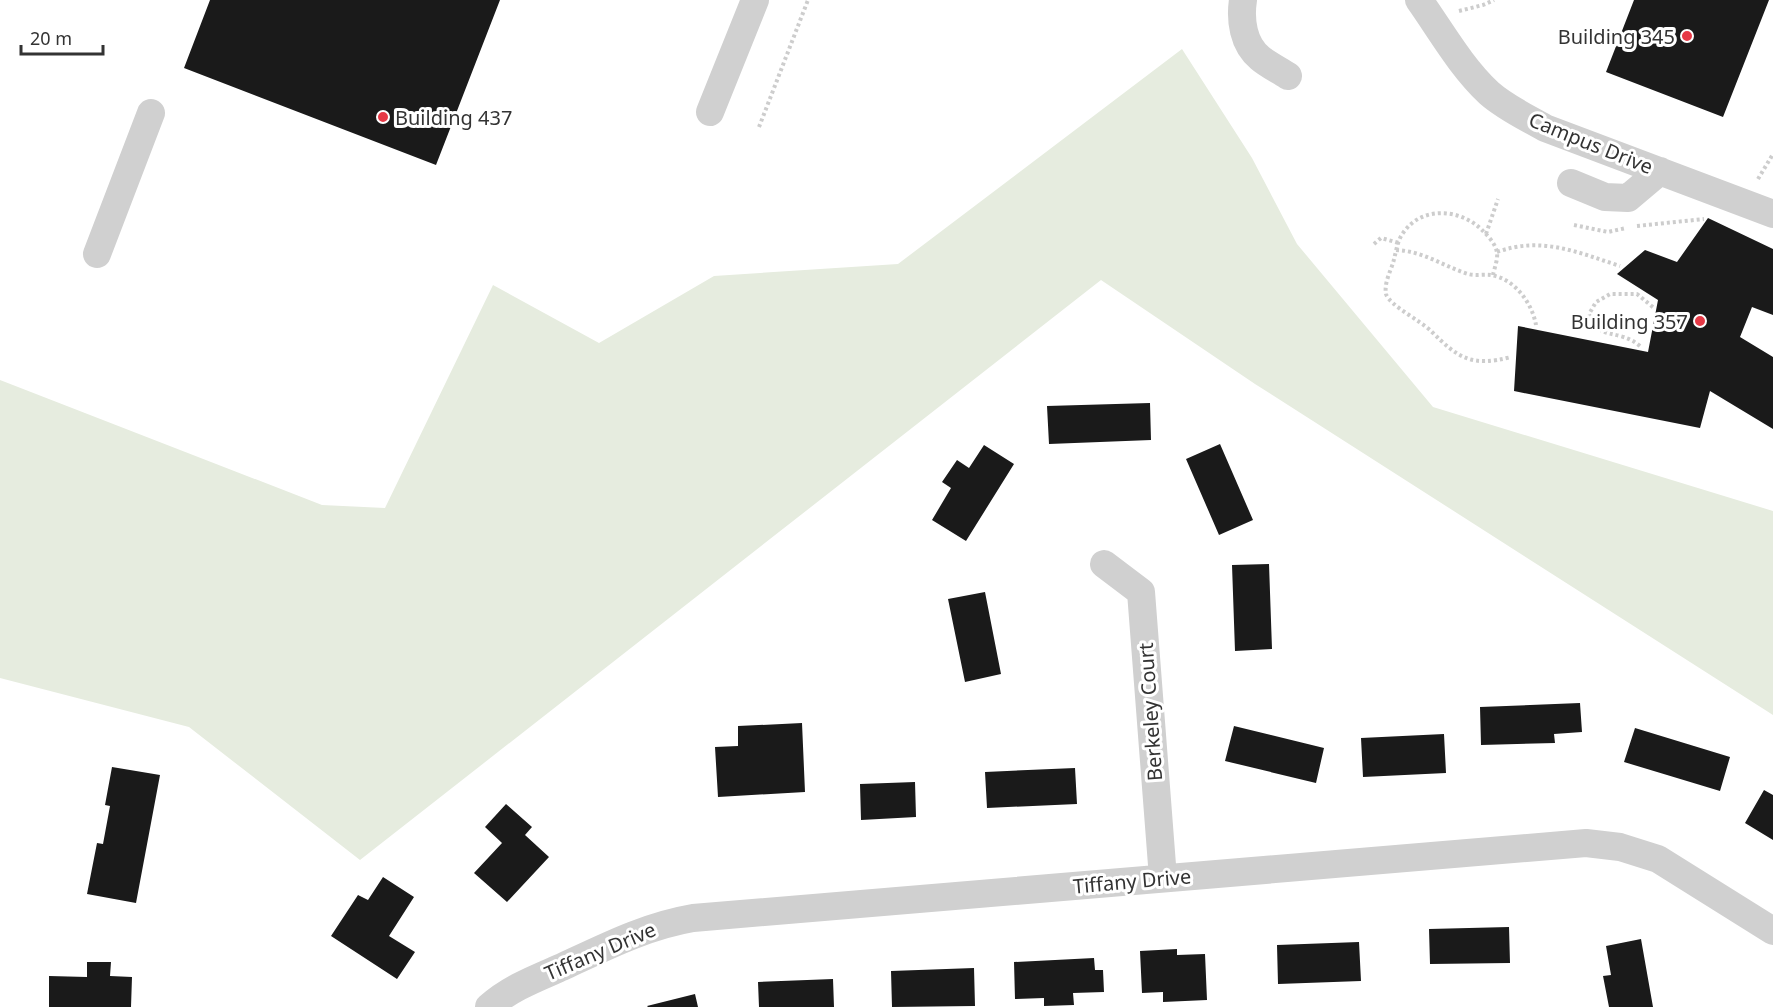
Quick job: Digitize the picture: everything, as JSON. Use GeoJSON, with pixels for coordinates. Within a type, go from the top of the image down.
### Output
{"type":"FeatureCollection","features":[{"type":"Feature","properties":{"kind":"street"},"geometry":{"type":"LineString","coordinates":[[710,112],[755,0]]}},
{"type":"Feature","properties":{"kind":"street"},"geometry":{"type":"LineString","coordinates":[[1243,0],[1240,14],[1245,36],[1258,57],[1288,76]]}},
{"type":"Feature","properties":{"kind":"street","name":"Campus Drive"},"geometry":{"type":"LineString","coordinates":[[1419,0],[1469,72],[1490,94],[1513,111],[1545,128],[1773,214]]}},
{"type":"Feature","properties":{"kind":"street"},"geometry":{"type":"LineString","coordinates":[[97,254],[151,113]]}},
{"type":"Feature","properties":{"kind":"street"},"geometry":{"type":"LineString","coordinates":[[1571,183],[1605,197],[1628,198],[1660,171]]}},
{"type":"Feature","properties":{"kind":"street","name":"Berkeley Court"},"geometry":{"type":"LineString","coordinates":[[1104,564],[1141,592],[1163,878]]}},
{"type":"Feature","properties":{"kind":"street","name":"Tiffany Drive"},"geometry":{"type":"LineString","coordinates":[[489,1007],[514,989],[636,933],[672,922],[707,917],[1586,843],[1620,847],[1658,860],[1773,931]]}},
{"type":"Feature","properties":{"kind":"path"},"geometry":{"type":"LineString","coordinates":[[759,127],[808,0]]}},
{"type":"Feature","properties":{"kind":"path"},"geometry":{"type":"LineString","coordinates":[[1452,12],[1494,0]]}},
{"type":"Feature","properties":{"kind":"path"},"geometry":{"type":"LineString","coordinates":[[1756,183],[1773,154]]}},
{"type":"Feature","properties":{"kind":"path"},"geometry":{"type":"LineString","coordinates":[[1486,234],[1498,199]]}},
{"type":"Feature","properties":{"kind":"path"},"geometry":{"type":"LineString","coordinates":[[1493,275],[1497,252],[1490,238],[1474,222],[1454,213],[1430,214],[1411,224],[1402,234],[1387,281],[1386,294],[1391,302],[1423,323],[1461,358],[1496,361],[1511,357]]}},
{"type":"Feature","properties":{"kind":"path"},"geometry":{"type":"LineString","coordinates":[[1574,225],[1608,232],[1638,225],[1696,221],[1707,218]]}},
{"type":"Feature","properties":{"kind":"path"},"geometry":{"type":"LineString","coordinates":[[1374,244],[1381,238],[1399,243]]}},
{"type":"Feature","properties":{"kind":"path"},"geometry":{"type":"LineString","coordinates":[[1497,252],[1511,247],[1540,244],[1620,266]]}},
{"type":"Feature","properties":{"kind":"path"},"geometry":{"type":"LineString","coordinates":[[1396,250],[1428,256],[1470,275],[1493,275],[1522,293],[1533,310],[1536,325]]}},
{"type":"Feature","properties":{"kind":"path"},"geometry":{"type":"LineString","coordinates":[[1640,346],[1631,338],[1602,332],[1591,324],[1588,314],[1596,302],[1610,294],[1637,294],[1654,308]]}},
{"type":"Feature","properties":{"kind":"shaded area"},"geometry":{"type":"Polygon","coordinates":[[[1182,49],[1252,158],[1297,244],[1433,407],[1773,511],[1773,715],[1255,384],[1101,280],[360,860],[189,727],[0,678],[0,380],[322,505],[385,508],[493,285],[599,343],[714,276],[898,264],[1182,49]]]}},
{"type":"Feature","properties":{"kind":"building","name":"Building 437"},"geometry":{"type":"Polygon","coordinates":[[[210,0],[500,0],[436,165],[184,68],[210,0]]]}},
{"type":"Feature","properties":{"kind":"building","name":"Building 345"},"geometry":{"type":"Polygon","coordinates":[[[1634,0],[1769,0],[1723,117],[1606,72],[1634,0]]]}},
{"type":"Feature","properties":{"kind":"building","name":"Building 357"},"geometry":{"type":"Polygon","coordinates":[[[1708,218],[1773,249],[1773,315],[1752,307],[1740,337],[1773,357],[1773,429],[1710,391],[1700,428],[1514,391],[1518,326],[1648,352],[1658,300],[1617,274],[1645,250],[1677,262],[1708,218]]]}},
{"type":"Feature","properties":{"kind":"building"},"geometry":{"type":"Polygon","coordinates":[[[1150,403],[1151,440],[1049,444],[1047,406],[1150,403]]]}},
{"type":"Feature","properties":{"kind":"building"},"geometry":{"type":"Polygon","coordinates":[[[1220,444],[1253,520],[1219,535],[1186,459],[1220,444]]]}},
{"type":"Feature","properties":{"kind":"building"},"geometry":{"type":"Polygon","coordinates":[[[984,445],[1014,464],[966,541],[932,520],[951,488],[942,482],[957,460],[969,468],[984,445]]]}},
{"type":"Feature","properties":{"kind":"building"},"geometry":{"type":"Polygon","coordinates":[[[1269,564],[1272,649],[1235,651],[1232,565],[1269,564]]]}},
{"type":"Feature","properties":{"kind":"building"},"geometry":{"type":"Polygon","coordinates":[[[985,592],[1001,674],[965,682],[948,599],[985,592]]]}},
{"type":"Feature","properties":{"kind":"building"},"geometry":{"type":"Polygon","coordinates":[[[1580,703],[1582,732],[1554,734],[1555,743],[1481,745],[1480,707],[1580,703]]]}},
{"type":"Feature","properties":{"kind":"building"},"geometry":{"type":"Polygon","coordinates":[[[802,723],[805,792],[718,797],[715,747],[738,746],[738,726],[802,723]]]}},
{"type":"Feature","properties":{"kind":"building"},"geometry":{"type":"Polygon","coordinates":[[[1234,726],[1324,748],[1316,783],[1225,761],[1234,726]]]}},
{"type":"Feature","properties":{"kind":"building"},"geometry":{"type":"Polygon","coordinates":[[[1635,728],[1730,757],[1720,791],[1624,762],[1635,728]]]}},
{"type":"Feature","properties":{"kind":"building"},"geometry":{"type":"Polygon","coordinates":[[[1444,734],[1446,773],[1363,777],[1361,738],[1444,734]]]}},
{"type":"Feature","properties":{"kind":"building"},"geometry":{"type":"Polygon","coordinates":[[[112,767],[160,775],[136,903],[87,894],[97,843],[103,844],[110,806],[105,805],[112,767]]]}},
{"type":"Feature","properties":{"kind":"building"},"geometry":{"type":"Polygon","coordinates":[[[1075,768],[1077,804],[987,808],[985,772],[1075,768]]]}},
{"type":"Feature","properties":{"kind":"building"},"geometry":{"type":"Polygon","coordinates":[[[915,782],[916,817],[861,820],[860,784],[915,782]]]}},
{"type":"Feature","properties":{"kind":"building"},"geometry":{"type":"Polygon","coordinates":[[[1764,790],[1773,795],[1773,840],[1745,823],[1764,790]]]}},
{"type":"Feature","properties":{"kind":"building"},"geometry":{"type":"Polygon","coordinates":[[[506,804],[532,827],[525,835],[549,857],[507,902],[474,873],[502,843],[485,827],[506,804]]]}},
{"type":"Feature","properties":{"kind":"building"},"geometry":{"type":"Polygon","coordinates":[[[383,877],[414,897],[389,936],[415,952],[397,979],[331,936],[358,895],[368,900],[383,877]]]}},
{"type":"Feature","properties":{"kind":"building"},"geometry":{"type":"Polygon","coordinates":[[[1509,927],[1510,963],[1430,964],[1429,929],[1509,927]]]}},
{"type":"Feature","properties":{"kind":"building"},"geometry":{"type":"Polygon","coordinates":[[[1641,939],[1653,1007],[1609,1007],[1603,976],[1611,975],[1606,946],[1641,939]]]}},
{"type":"Feature","properties":{"kind":"building"},"geometry":{"type":"Polygon","coordinates":[[[1359,942],[1361,981],[1278,984],[1277,945],[1359,942]]]}},
{"type":"Feature","properties":{"kind":"building"},"geometry":{"type":"Polygon","coordinates":[[[1177,949],[1177,955],[1205,954],[1207,1000],[1163,1002],[1163,992],[1142,993],[1140,951],[1177,949]]]}},
{"type":"Feature","properties":{"kind":"building"},"geometry":{"type":"Polygon","coordinates":[[[1094,958],[1095,970],[1103,970],[1104,992],[1073,993],[1074,1005],[1044,1006],[1044,998],[1015,999],[1014,962],[1094,958]]]}},
{"type":"Feature","properties":{"kind":"building"},"geometry":{"type":"Polygon","coordinates":[[[87,962],[111,962],[110,976],[132,977],[131,1007],[49,1007],[49,976],[87,977],[87,962]]]}},
{"type":"Feature","properties":{"kind":"building"},"geometry":{"type":"Polygon","coordinates":[[[974,968],[975,1006],[892,1007],[891,971],[974,968]]]}},
{"type":"Feature","properties":{"kind":"building"},"geometry":{"type":"Polygon","coordinates":[[[833,979],[834,1007],[759,1007],[758,982],[833,979]]]}},
{"type":"Feature","properties":{"kind":"building"},"geometry":{"type":"Polygon","coordinates":[[[695,994],[698,1007],[647,1006],[695,994]]]}},
{"type":"Feature","properties":{"kind":"place","name":"Building 345"},"geometry":{"type":"Point","coordinates":[1687,36]}},
{"type":"Feature","properties":{"kind":"place","name":"Building 437"},"geometry":{"type":"Point","coordinates":[383,117]}},
{"type":"Feature","properties":{"kind":"place","name":"Building 357"},"geometry":{"type":"Point","coordinates":[1700,321]}}]}
